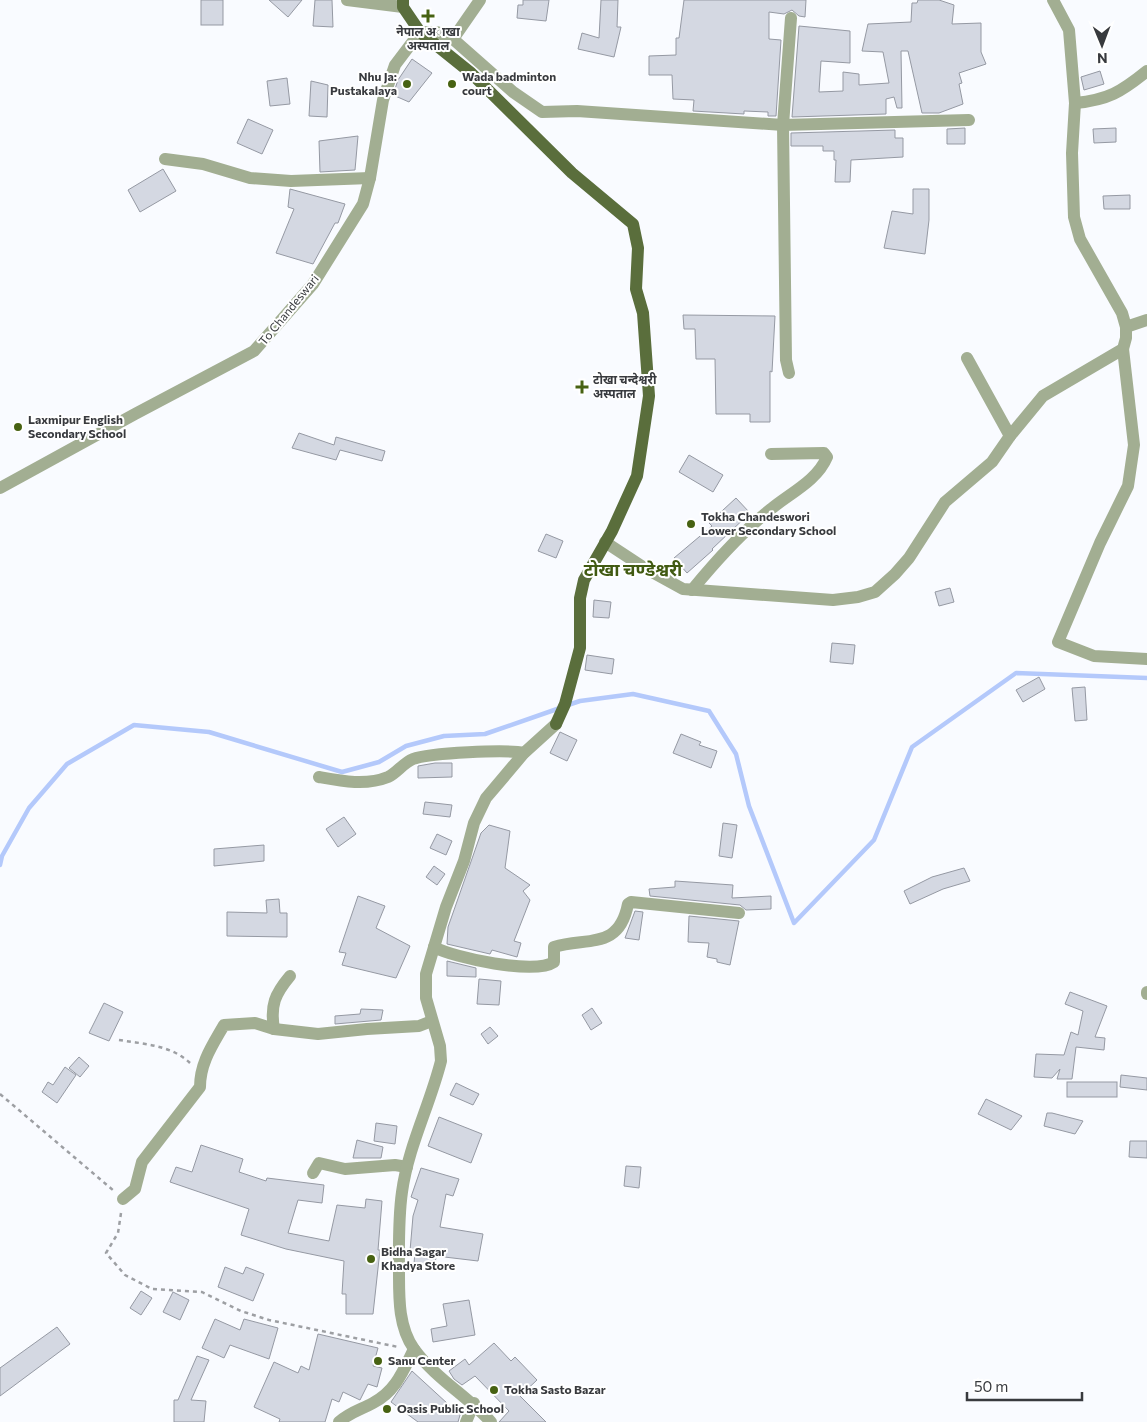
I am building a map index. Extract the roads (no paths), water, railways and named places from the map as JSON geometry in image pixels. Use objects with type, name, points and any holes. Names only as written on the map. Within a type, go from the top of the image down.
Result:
[{"type":"main road","points":[[403,4],[420,32],[471,73],[572,173],[633,224],[638,248],[636,289],[643,313],[649,396],[637,476],[584,580],[580,598],[580,648],[565,704],[556,724]]},
{"type":"street","points":[[347,0],[403,4]]},
{"type":"street","points":[[454,40],[480,0]]},
{"type":"street","points":[[1053,0],[1069,30],[1074,103],[1072,153],[1074,217],[1080,239],[1122,313],[1126,327],[1123,349],[1134,445],[1128,486],[1100,544],[1058,642],[1094,656],[1147,659]]},
{"type":"street","points":[[789,373],[786,360],[783,125],[791,18]]},
{"type":"street","points":[[420,32],[437,32],[454,40],[513,92],[542,112],[577,111],[783,125],[969,120]]},
{"type":"street","name":"To Chandeswari","points":[[0,488],[254,351],[313,284],[362,204],[370,178],[383,100],[395,65],[420,32]]},
{"type":"street","points":[[1074,103],[1098,101],[1123,90],[1147,71]]},
{"type":"street","points":[[165,159],[203,164],[250,178],[291,180],[370,178]]},
{"type":"street","points":[[1126,327],[1147,320]]},
{"type":"street","points":[[605,542],[683,589],[833,600],[858,597],[875,592],[909,558],[945,502],[992,462],[1010,436],[1043,396],[1123,349]]},
{"type":"street","points":[[967,358],[1010,436]]},
{"type":"street","points":[[692,590],[710,568],[771,509],[812,478],[823,466],[827,457],[824,453],[771,454]]},
{"type":"street","points":[[492,1422],[474,1404],[441,1379],[414,1349],[406,1333],[399,1296],[399,1223],[407,1166],[441,1061],[440,1046],[424,986],[434,948],[464,862],[478,811],[486,798],[524,753],[556,724]]},
{"type":"street","points":[[319,778],[349,782],[373,781],[389,777],[411,760],[426,756],[506,751],[524,753]]},
{"type":"street","points":[[434,948],[445,953],[512,966],[547,966],[554,962],[554,947],[594,942],[616,932],[623,922],[628,904],[631,902],[739,914]]},
{"type":"street","points":[[274,1029],[271,1012],[278,991],[290,976]]},
{"type":"street","points":[[123,1199],[135,1190],[142,1162],[200,1087],[200,1072],[206,1056],[224,1025],[255,1023],[274,1029],[318,1034],[367,1028],[420,1026],[432,1021]]},
{"type":"street","points":[[313,1173],[319,1163],[344,1169],[395,1165],[407,1166]]},
{"type":"street","points":[[339,1422],[349,1412],[373,1403],[395,1387],[414,1349]]},
{"type":"street","points":[[466,1422],[474,1404]]},
{"type":"waterway","points":[[568,705],[580,701],[633,694],[709,711],[736,754],[749,806],[794,923],[874,840],[912,747],[1016,673],[1147,678]]},
{"type":"waterway","points":[[0,865],[2,856],[29,808],[67,764],[134,725],[209,732],[342,772],[379,762],[406,746],[444,736],[485,734],[560,708]]},
{"type":"place","name":"नेपाल अाखा अस्पताल","points":[[428,16]]},
{"type":"place","name":"Nhu Ja: Pustakalaya","points":[[407,84]]},
{"type":"place","name":"Wada badminton court","points":[[452,84]]},
{"type":"place","name":"टोखा चन्देश्वरी अस्पताल","points":[[582,387]]},
{"type":"place","name":"Laxmipur English Secondary School","points":[[18,427]]},
{"type":"place","name":"Tokha Chandeswori Lower Secondary School","points":[[691,524]]},
{"type":"place","name":"Bidha Sagar Khadya Store","points":[[371,1259]]},
{"type":"place","name":"Sanu Center","points":[[378,1361]]},
{"type":"place","name":"Tokha Sasto Bazar","points":[[494,1390]]},
{"type":"place","name":"Oasis Public School","points":[[387,1409]]},
{"type":"district","name":"टोखा चण्डेश्वरी","points":[[633,570]]}]
